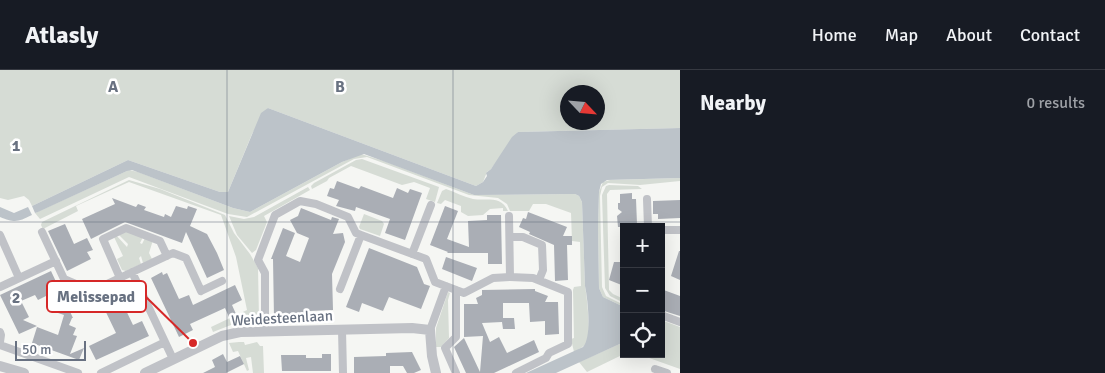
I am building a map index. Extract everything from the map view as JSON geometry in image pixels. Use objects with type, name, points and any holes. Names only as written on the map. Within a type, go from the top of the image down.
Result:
[{"type":"street","points":[[647,199],[648,223]]},
{"type":"street","points":[[265,332],[265,273],[258,260],[275,215],[300,201],[348,217],[356,232],[426,260],[435,282],[464,293],[493,278],[510,277],[533,278],[568,292],[568,344],[549,353],[546,358],[516,373]]},
{"type":"street","points":[[412,254],[431,205]]},
{"type":"street","points":[[509,216],[510,277]]},
{"type":"street","points":[[120,278],[103,239],[126,228],[160,241],[167,256]]},
{"type":"street","points":[[665,230],[680,230]]},
{"type":"street","points":[[42,232],[64,279],[92,291],[173,253],[186,258],[201,291],[222,281]]},
{"type":"street","points":[[340,289],[361,234]]},
{"type":"street","points":[[0,235],[20,278]]},
{"type":"street","points":[[510,237],[523,237],[542,245],[543,270],[539,280]]},
{"type":"street","points":[[0,287],[56,260]]},
{"type":"street","points":[[132,272],[173,359]]},
{"type":"street","points":[[436,373],[430,330],[446,286]]},
{"type":"street","points":[[456,290],[456,336],[445,348],[456,373]]},
{"type":"street","points":[[665,316],[680,322]]},
{"type":"street","name":"Weidesteenlaan","points":[[145,373],[173,359],[231,334],[240,332],[409,328],[430,330]]},
{"type":"street","points":[[342,330],[343,373]]},
{"type":"street","points":[[0,332],[0,344],[78,373]]},
{"type":"street","points":[[101,373],[165,342]]},
{"type":"street","points":[[0,366],[24,373]]},
{"type":"street","points":[[655,369],[667,373]]},
{"type":"shaded area","points":[[0,70],[680,70],[680,128],[605,130],[605,85],[560,85],[560,130],[599,130],[518,132],[487,172],[483,182],[476,186],[268,108],[252,134],[228,192],[220,192],[128,160],[32,206],[24,196],[8,200],[0,198]]},
{"type":"shaded area","points":[[268,108],[476,186],[483,182],[487,176],[486,173],[491,169],[512,137],[518,132],[680,128],[680,178],[607,180],[601,184],[598,226],[599,288],[603,297],[620,305],[620,344],[556,373],[526,373],[583,347],[588,335],[582,202],[579,196],[575,194],[474,195],[364,154],[342,162],[250,212],[233,208],[132,170],[35,213],[32,206],[128,160],[220,192],[228,192],[261,113]]},
{"type":"shaded area","points":[[361,154],[474,195],[575,194],[579,196],[582,202],[585,286],[589,323],[586,344],[574,352],[571,339],[574,338],[573,290],[574,287],[581,286],[580,242],[572,241],[571,213],[546,204],[533,204],[529,211],[510,211],[507,204],[498,198],[469,195],[367,157],[354,159],[247,217],[228,214],[129,177],[40,219],[35,213],[129,170],[233,208],[250,212],[342,162]]},
{"type":"shaded area","points":[[362,159],[439,187],[435,202],[426,199],[430,188],[414,182],[402,185],[351,166],[312,189],[311,186],[314,183],[356,160]]},
{"type":"shaded area","points":[[680,178],[680,181],[640,185],[608,183],[602,187],[600,196],[602,287],[606,296],[620,303],[620,305],[603,297],[599,288],[599,192],[603,182],[610,180]]},
{"type":"shaded area","points":[[129,180],[160,189],[225,215],[234,233],[258,268],[259,319],[255,323],[231,325],[213,332],[211,327],[247,310],[236,257],[221,215],[129,182],[76,206],[78,211],[43,229],[42,222]]},
{"type":"shaded area","points":[[606,186],[638,186],[642,189],[610,190],[607,194],[609,290],[620,297],[620,301],[610,296],[605,288],[602,195]]},
{"type":"shaded area","points":[[308,187],[310,190],[264,216],[267,222],[256,250],[252,253],[237,235],[229,216],[244,219],[254,217]]},
{"type":"shaded area","points":[[446,189],[473,199],[498,201],[508,211],[503,211],[503,208],[490,209],[483,215],[468,216],[461,212],[461,206],[445,200],[441,204],[437,203],[442,191]]},
{"type":"shaded area","points":[[0,207],[14,213],[28,207],[32,215],[20,220],[9,220],[0,217]]},
{"type":"shaded area","points":[[364,214],[382,221],[384,224],[380,236],[360,229]]},
{"type":"shaded area","points":[[126,231],[143,237],[140,243],[142,244],[145,238],[153,240],[149,253],[152,259],[143,263],[141,256],[139,258],[141,264],[126,271],[122,270],[117,259],[123,256],[114,237],[116,235],[127,247],[128,244],[118,234]]},
{"type":"shaded area","points":[[448,292],[450,293],[448,300],[449,338],[441,347],[436,347],[436,328]]},
{"type":"shaded area","points":[[665,321],[680,327],[680,369],[649,358],[665,358]]},
{"type":"shaded area","points":[[244,342],[245,345],[257,342],[260,346],[263,346],[264,373],[253,373],[251,357],[246,358],[249,370],[247,371],[238,351],[233,352],[229,343]]},
{"type":"shaded area","points":[[620,344],[620,356],[587,372],[579,362]]},
{"type":"building","points":[[337,181],[359,189],[361,186],[393,198],[397,188],[408,193],[410,189],[422,193],[405,240],[385,233],[390,219],[356,207],[355,211],[336,206],[339,200],[327,196],[330,188],[334,189]]},
{"type":"building","points":[[632,193],[632,199],[636,199],[637,223],[620,223],[620,227],[618,227],[617,216],[622,212],[618,209],[620,194]]},
{"type":"building","points":[[112,198],[136,207],[138,204],[146,207],[144,210],[164,217],[165,214],[171,217],[176,206],[187,209],[188,206],[197,209],[190,226],[207,234],[224,270],[207,278],[186,232],[182,243],[125,222],[91,239],[82,219],[115,204]]},
{"type":"building","points":[[680,200],[680,218],[658,219],[658,214],[653,214],[653,201]]},
{"type":"building","points":[[445,206],[458,211],[447,239],[469,247],[468,221],[487,220],[487,215],[501,215],[502,264],[488,264],[488,253],[447,253],[430,245]]},
{"type":"building","points":[[301,208],[331,220],[332,217],[339,219],[333,234],[343,233],[345,242],[332,274],[333,310],[309,311],[309,313],[297,314],[298,321],[277,322],[277,318],[274,318],[273,259],[271,259],[283,228],[295,233],[286,256],[300,262],[309,238],[297,233],[290,220],[298,216]]},
{"type":"building","points":[[528,212],[567,227],[563,236],[572,236],[572,245],[567,245],[568,280],[555,281],[554,245],[529,234],[530,232],[519,227],[523,218],[526,219]]},
{"type":"building","points":[[65,224],[74,244],[87,238],[93,250],[87,252],[91,259],[67,271],[48,231]]},
{"type":"building","points":[[369,248],[417,267],[424,284],[430,286],[421,309],[389,297],[383,311],[362,303],[359,312],[346,307]]},
{"type":"building","points":[[680,251],[680,280],[671,276]]},
{"type":"building","points":[[446,257],[477,268],[472,281],[442,269]]},
{"type":"building","points":[[614,262],[620,262],[620,284],[609,280]]},
{"type":"building","points":[[51,271],[73,318],[69,325],[76,328],[73,335],[77,336],[70,354],[84,348],[79,360],[32,343],[37,327],[58,335],[64,315],[55,312],[58,301],[46,296],[38,300],[35,295],[21,301],[29,317],[23,320],[37,326],[19,334],[0,295]]},
{"type":"building","points":[[162,272],[163,275],[167,273],[179,299],[189,295],[193,305],[235,285],[242,300],[232,305],[236,314],[229,317],[225,308],[190,324],[193,330],[179,337],[151,278]]},
{"type":"building","points":[[125,285],[132,300],[123,304],[133,325],[142,321],[149,336],[96,360],[89,346],[116,333],[102,304],[85,311],[78,295],[101,303],[99,298]]},
{"type":"building","points":[[535,289],[535,291],[548,296],[545,302],[558,302],[559,334],[545,335],[545,321],[530,322],[529,303],[503,303],[503,318],[514,318],[515,329],[503,329],[502,322],[482,323],[490,342],[499,337],[507,353],[534,340],[539,352],[494,373],[466,373],[454,347],[464,338],[480,372],[483,336],[464,337],[464,304],[478,304],[476,298],[482,295],[482,290]]},
{"type":"building","points":[[665,290],[680,296],[680,316],[665,311]]},
{"type":"building","points":[[412,352],[421,370],[414,373],[407,373],[403,366],[390,366],[390,373],[354,373],[354,357],[386,356],[386,353]]},
{"type":"building","points":[[223,354],[227,362],[240,356],[244,364],[226,373],[203,373],[215,367],[212,360]]},
{"type":"building","points":[[322,354],[331,354],[331,371],[282,371],[281,355],[306,355],[306,358],[322,358]]},
{"type":"place","name":"Melissepad","points":[[193,343]]}]
